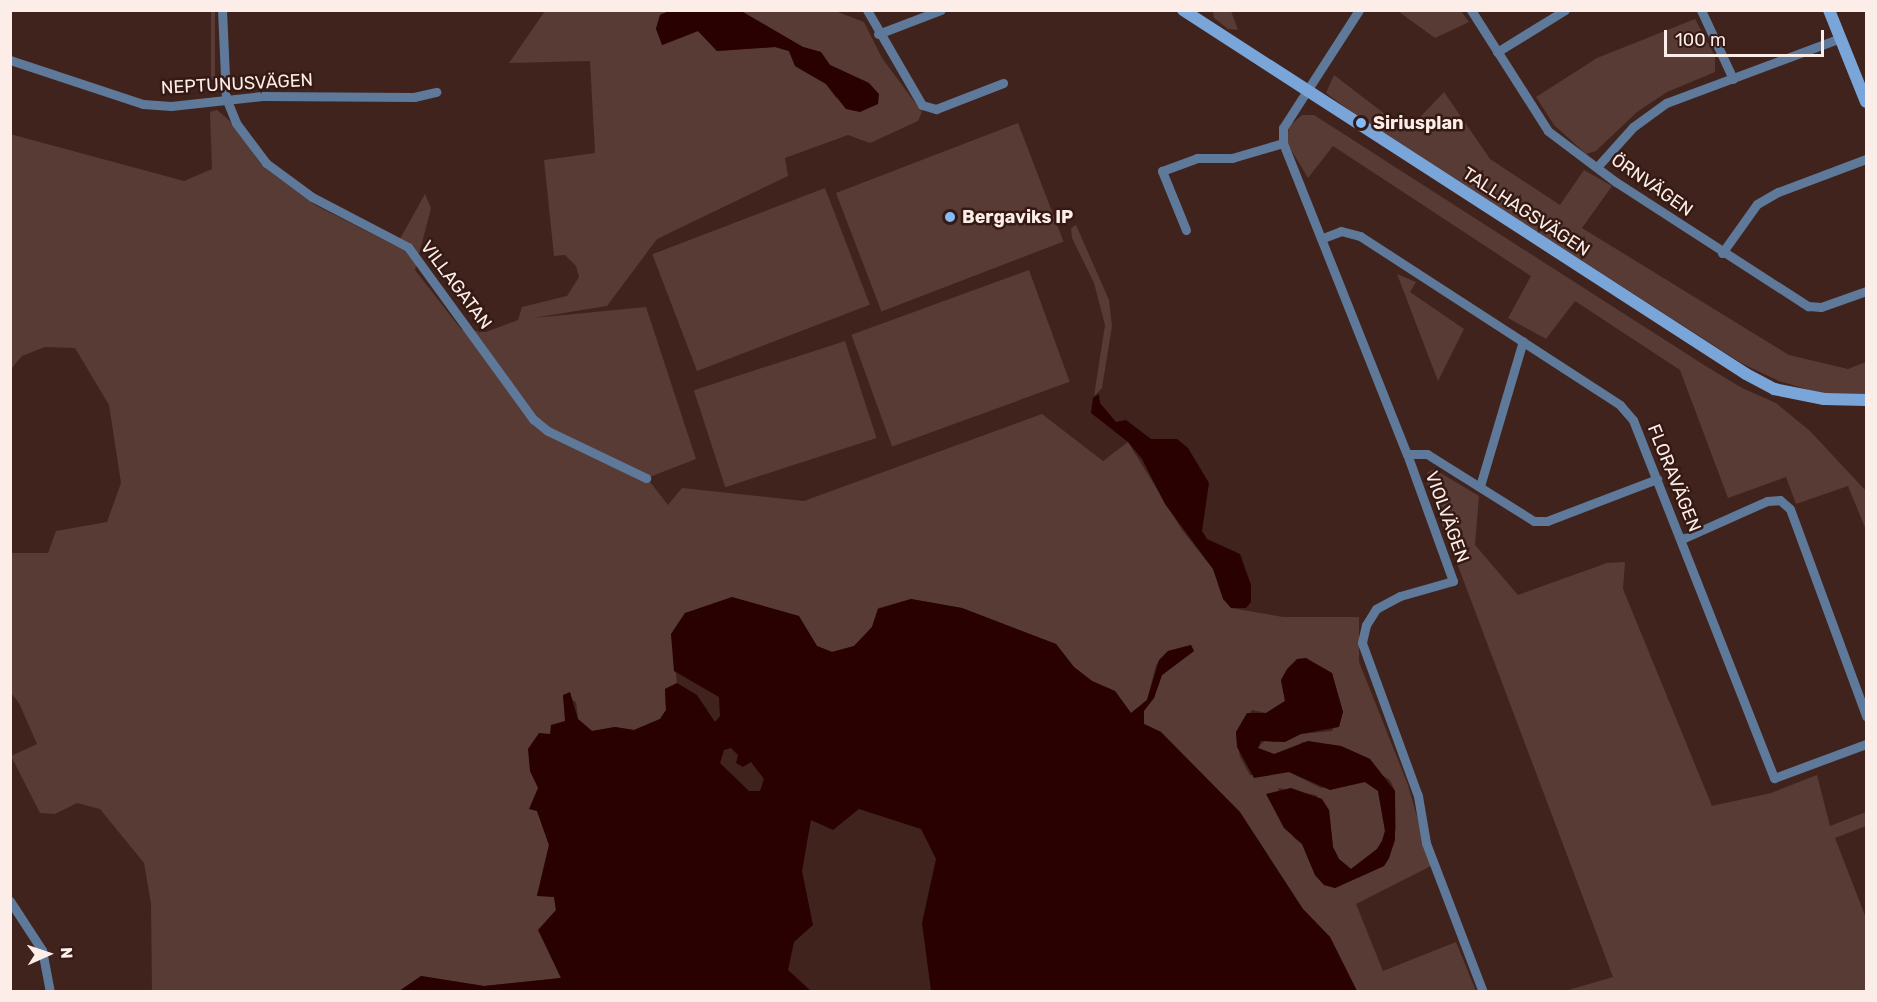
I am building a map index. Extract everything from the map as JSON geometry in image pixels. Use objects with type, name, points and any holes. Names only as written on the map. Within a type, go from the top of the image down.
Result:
[{"type":"main road","name":"TALLHAGSVÄGEN","points":[[1184,10],[1201,15],[1308,90],[1746,374],[1774,389],[1824,399],[1866,400]]},
{"type":"main road","points":[[1829,10],[1866,102]]},
{"type":"street","name":"VILLAGATAN","points":[[222,10],[226,98],[236,123],[266,163],[312,197],[408,247],[533,419],[548,431],[646,478]]},
{"type":"street","points":[[867,10],[889,54],[922,105],[936,110],[1003,83]]},
{"type":"street","points":[[1186,230],[1162,171],[1197,158],[1232,158],[1283,143],[1283,128],[1359,10]]},
{"type":"street","name":"ÖRNVÄGEN","points":[[1471,10],[1548,131],[1597,167],[1722,253],[1808,306],[1821,307],[1866,291]]},
{"type":"street","points":[[1497,52],[1565,10]]},
{"type":"street","points":[[1701,10],[1733,79]]},
{"type":"street","points":[[878,34],[938,11]]},
{"type":"street","points":[[1597,167],[1633,127],[1666,103],[1841,38]]},
{"type":"street","name":"NEPTUNUSVÄGEN","points":[[10,60],[143,104],[171,106],[226,98],[414,98],[436,92]]},
{"type":"street","name":"VIOLVÄGEN","points":[[1283,143],[1323,238],[1407,454],[1453,581],[1400,596],[1376,609],[1366,625],[1362,643],[1418,796],[1426,843],[1483,992]]},
{"type":"street","points":[[1722,253],[1757,204],[1778,192],[1866,159]]},
{"type":"street","name":"FLORAVÄGEN","points":[[1323,238],[1341,231],[1360,236],[1620,405],[1633,420],[1682,539],[1763,757],[1774,778],[1866,744]]},
{"type":"street","points":[[1480,486],[1523,341]]},
{"type":"street","points":[[1407,454],[1426,454],[1534,521],[1547,521],[1657,479]]},
{"type":"street","points":[[1682,539],[1767,501],[1780,500],[1790,509],[1866,716]]},
{"type":"street","points":[[10,901],[42,950],[50,992]]},
{"type":"shaded area","points":[[211,11],[215,11],[215,80],[211,80]]},
{"type":"shaded area","points":[[545,11],[669,11],[660,15],[656,28],[663,45],[698,31],[717,51],[775,47],[789,51],[795,66],[826,84],[836,98],[869,83],[830,65],[821,52],[803,47],[738,11],[835,11],[864,22],[882,58],[922,112],[918,121],[870,143],[848,135],[785,158],[788,176],[657,239],[607,306],[533,318],[646,307],[696,459],[647,478],[668,505],[682,488],[804,501],[1042,414],[1103,461],[1128,442],[1182,530],[1213,569],[1231,608],[1283,617],[1359,617],[1359,662],[1408,785],[1431,866],[1356,904],[1383,971],[1456,942],[1476,991],[1357,991],[1330,937],[1303,909],[1209,783],[1161,732],[1144,724],[1143,711],[1154,698],[1162,675],[1194,651],[1191,645],[1168,651],[1156,665],[1147,700],[1131,713],[1115,691],[1092,681],[1074,667],[1056,644],[962,608],[911,599],[878,608],[872,627],[854,646],[832,652],[817,646],[798,616],[771,610],[685,613],[671,634],[677,683],[665,689],[666,710],[660,719],[634,730],[615,727],[592,731],[578,719],[576,702],[563,696],[566,721],[550,734],[532,760],[530,771],[539,788],[530,808],[537,811],[549,845],[537,895],[554,897],[556,910],[539,930],[561,978],[484,986],[421,976],[399,992],[152,991],[151,904],[144,863],[100,809],[77,803],[55,814],[40,813],[11,756],[37,744],[19,703],[11,693],[11,553],[48,553],[56,531],[107,522],[121,483],[109,405],[75,348],[45,347],[22,356],[11,369],[10,134],[184,181],[212,169],[210,112],[217,110],[230,121],[262,166],[315,205],[396,246],[425,194],[431,208],[415,270],[461,329],[486,332],[518,320],[522,307],[567,296],[579,277],[576,266],[565,255],[554,256],[544,160],[595,153],[590,61],[509,63]],"holes":[[[1332,673],[1343,712],[1332,731],[1301,734],[1275,742],[1265,740],[1258,748],[1274,754],[1283,754],[1303,742],[1341,746],[1370,759],[1380,774],[1390,780],[1395,791],[1396,828],[1389,858],[1384,866],[1335,888],[1324,885],[1315,875],[1302,844],[1293,837],[1278,788],[1316,795],[1329,810],[1333,847],[1339,859],[1351,869],[1377,849],[1382,841],[1385,831],[1378,791],[1365,782],[1321,788],[1289,772],[1250,775],[1240,757],[1236,732],[1252,710],[1266,713],[1285,701],[1281,680]]]},
{"type":"shaded area","points":[[669,11],[743,12],[803,47],[821,52],[830,65],[869,83],[879,94],[878,104],[860,112],[846,109],[826,84],[795,66],[789,51],[775,47],[717,51],[698,31],[662,45],[656,29],[660,15]]},
{"type":"shaded area","points":[[1213,11],[1231,11],[1238,30],[1228,29],[1214,18]]},
{"type":"shaded area","points":[[1398,11],[1461,11],[1469,22],[1435,38]]},
{"type":"shaded area","points":[[1695,19],[1715,56],[1715,72],[1667,92],[1637,112],[1596,151],[1586,154],[1554,125],[1536,97],[1597,58]]},
{"type":"shaded area","points":[[1334,75],[1407,131],[1444,92],[1490,159],[1560,205],[1584,170],[1612,186],[1582,228],[1789,355],[1848,369],[1866,362],[1866,394],[1823,394],[1779,381],[1743,364],[1361,119],[1326,93]]},
{"type":"shaded area","points":[[1302,115],[1314,115],[1704,365],[1742,388],[1776,403],[1810,431],[1866,491],[1866,530],[1848,486],[1796,504],[1786,477],[1728,498],[1680,370],[1575,301],[1546,339],[1508,318],[1531,276],[1333,146],[1308,178],[1287,143],[1289,126]]},
{"type":"shaded area","name":"Bergaviks IP","points":[[1018,123],[1064,242],[881,311],[836,193]]},
{"type":"shaded area","points":[[825,188],[870,305],[697,371],[652,254]]},
{"type":"shaded area","points":[[1076,225],[1109,300],[1112,326],[1102,388],[1094,396],[1105,325],[1094,283],[1072,238],[1071,228]]},
{"type":"shaded area","points":[[1029,270],[1070,382],[892,446],[851,335]]},
{"type":"shaded area","points":[[1397,274],[1416,282],[1410,292],[1464,329],[1438,381]]},
{"type":"shaded area","points":[[845,341],[877,438],[725,487],[694,390]]},
{"type":"shaded area","points":[[1099,394],[1100,403],[1116,422],[1126,420],[1151,439],[1177,439],[1188,448],[1209,483],[1202,531],[1207,539],[1240,554],[1251,585],[1251,602],[1246,608],[1231,608],[1223,599],[1213,569],[1165,504],[1142,459],[1128,442],[1091,413],[1093,398]]},
{"type":"shaded area","points":[[1434,469],[1479,496],[1475,545],[1518,595],[1607,563],[1625,562],[1623,589],[1712,806],[1771,793],[1817,775],[1830,826],[1866,812],[1866,826],[1835,838],[1866,918],[1866,991],[1565,991],[1613,977],[1426,481],[1428,472]]},
{"type":"shaded area","points":[[732,597],[799,616],[817,646],[832,652],[854,646],[872,627],[878,609],[911,599],[962,608],[1056,644],[1074,667],[1092,681],[1115,691],[1131,713],[1147,700],[1159,660],[1168,651],[1191,645],[1194,651],[1162,675],[1154,698],[1144,711],[1144,724],[1161,732],[1240,812],[1303,909],[1330,937],[1357,991],[931,991],[922,923],[936,859],[921,829],[859,809],[833,830],[811,820],[802,871],[813,925],[794,942],[788,970],[811,991],[399,991],[421,976],[484,986],[561,978],[538,930],[556,910],[554,897],[537,896],[549,845],[537,811],[529,809],[538,788],[530,771],[528,749],[539,733],[550,734],[551,725],[565,721],[563,695],[570,692],[578,719],[592,731],[615,727],[634,730],[660,719],[666,710],[665,689],[677,683],[697,695],[715,722],[720,716],[719,697],[674,671],[671,634],[685,613]],"holes":[[[731,748],[738,755],[736,763],[743,767],[751,762],[764,779],[760,791],[749,791],[720,763],[724,750]]]},
{"type":"shaded area","points":[[1306,658],[1332,673],[1343,712],[1339,727],[1301,734],[1285,742],[1261,741],[1258,748],[1274,754],[1308,741],[1341,746],[1370,759],[1395,791],[1395,840],[1389,858],[1384,866],[1335,888],[1324,885],[1315,875],[1302,844],[1284,828],[1266,794],[1291,788],[1322,799],[1329,810],[1333,847],[1339,859],[1351,869],[1377,849],[1382,841],[1385,831],[1378,791],[1365,782],[1330,790],[1289,772],[1254,778],[1237,747],[1236,732],[1247,713],[1266,713],[1285,701],[1281,680],[1287,669],[1297,659]]},
{"type":"place","name":"Siriusplan","points":[[1361,123]]},
{"type":"place","name":"Bergaviks IP","points":[[950,217]]}]
